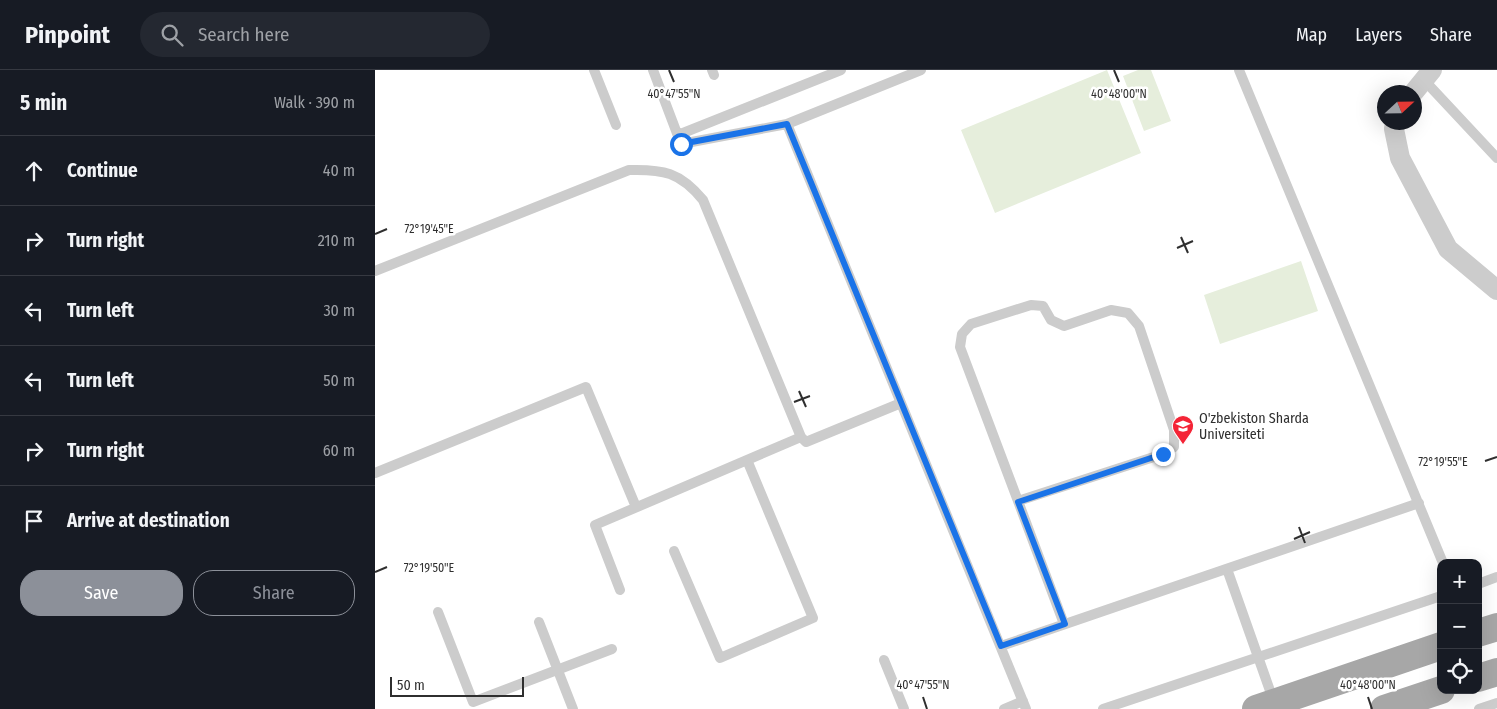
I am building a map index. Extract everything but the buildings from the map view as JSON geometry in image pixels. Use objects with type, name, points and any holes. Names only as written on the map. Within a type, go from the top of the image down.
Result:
[{"type":"main road","points":[[1482,632],[1497,627]]},
{"type":"main road","points":[[1265,706],[1437,647]]},
{"type":"main road","points":[[1482,677],[1497,672]]},
{"type":"main road","points":[[1384,709],[1437,691]]},
{"type":"street","points":[[1394,130],[1400,158],[1448,249],[1497,290]]},
{"type":"lane","points":[[594,70],[616,125]]},
{"type":"lane","points":[[653,70],[681,144],[787,124],[921,70]]},
{"type":"lane","points":[[678,135],[841,70]]},
{"type":"lane","points":[[1239,70],[1441,559]]},
{"type":"lane","points":[[1423,81],[1497,158]]},
{"type":"lane","points":[[787,124],[1025,705],[1004,709]]},
{"type":"lane","points":[[375,271],[629,170],[658,169],[689,183],[703,200],[801,437],[805,442],[815,440],[901,403]]},
{"type":"lane","points":[[1018,502],[1163,454],[1174,447],[1174,430],[1139,326],[1128,313],[1111,310],[1064,326],[1051,320],[1043,306],[1031,305],[971,324],[962,334],[960,346],[1018,502],[1065,624]]},
{"type":"lane","points":[[375,472],[586,387],[636,507]]},
{"type":"lane","points":[[620,590],[595,525],[801,437]]},
{"type":"lane","points":[[675,552],[720,658],[813,618],[747,460]]},
{"type":"lane","points":[[1001,646],[1419,503]]},
{"type":"lane","points":[[1227,568],[1259,657],[1265,706]]},
{"type":"lane","points":[[1482,583],[1497,577]]},
{"type":"lane","points":[[1103,709],[1437,597]]},
{"type":"lane","points":[[437,612],[473,702],[612,649]]},
{"type":"lane","points":[[539,622],[573,709]]},
{"type":"lane","points":[[884,660],[905,709]]},
{"type":"lane","points":[[1479,709],[1497,703]]},
{"type":"green space","points":[[1107,70],[1141,153],[995,213],[961,130]]},
{"type":"green space","points":[[1138,70],[1151,70],[1171,121],[1144,131],[1123,76]]},
{"type":"green space","points":[[1301,261],[1318,311],[1220,344],[1204,295]]},
{"type":"place","name":"O'zbekiston Sharda Universiteti","points":[[1183,445]]},
{"type":"route","points":[[681,144],[787,124],[1001,646],[1065,624],[1018,502],[1163,454]]}]
